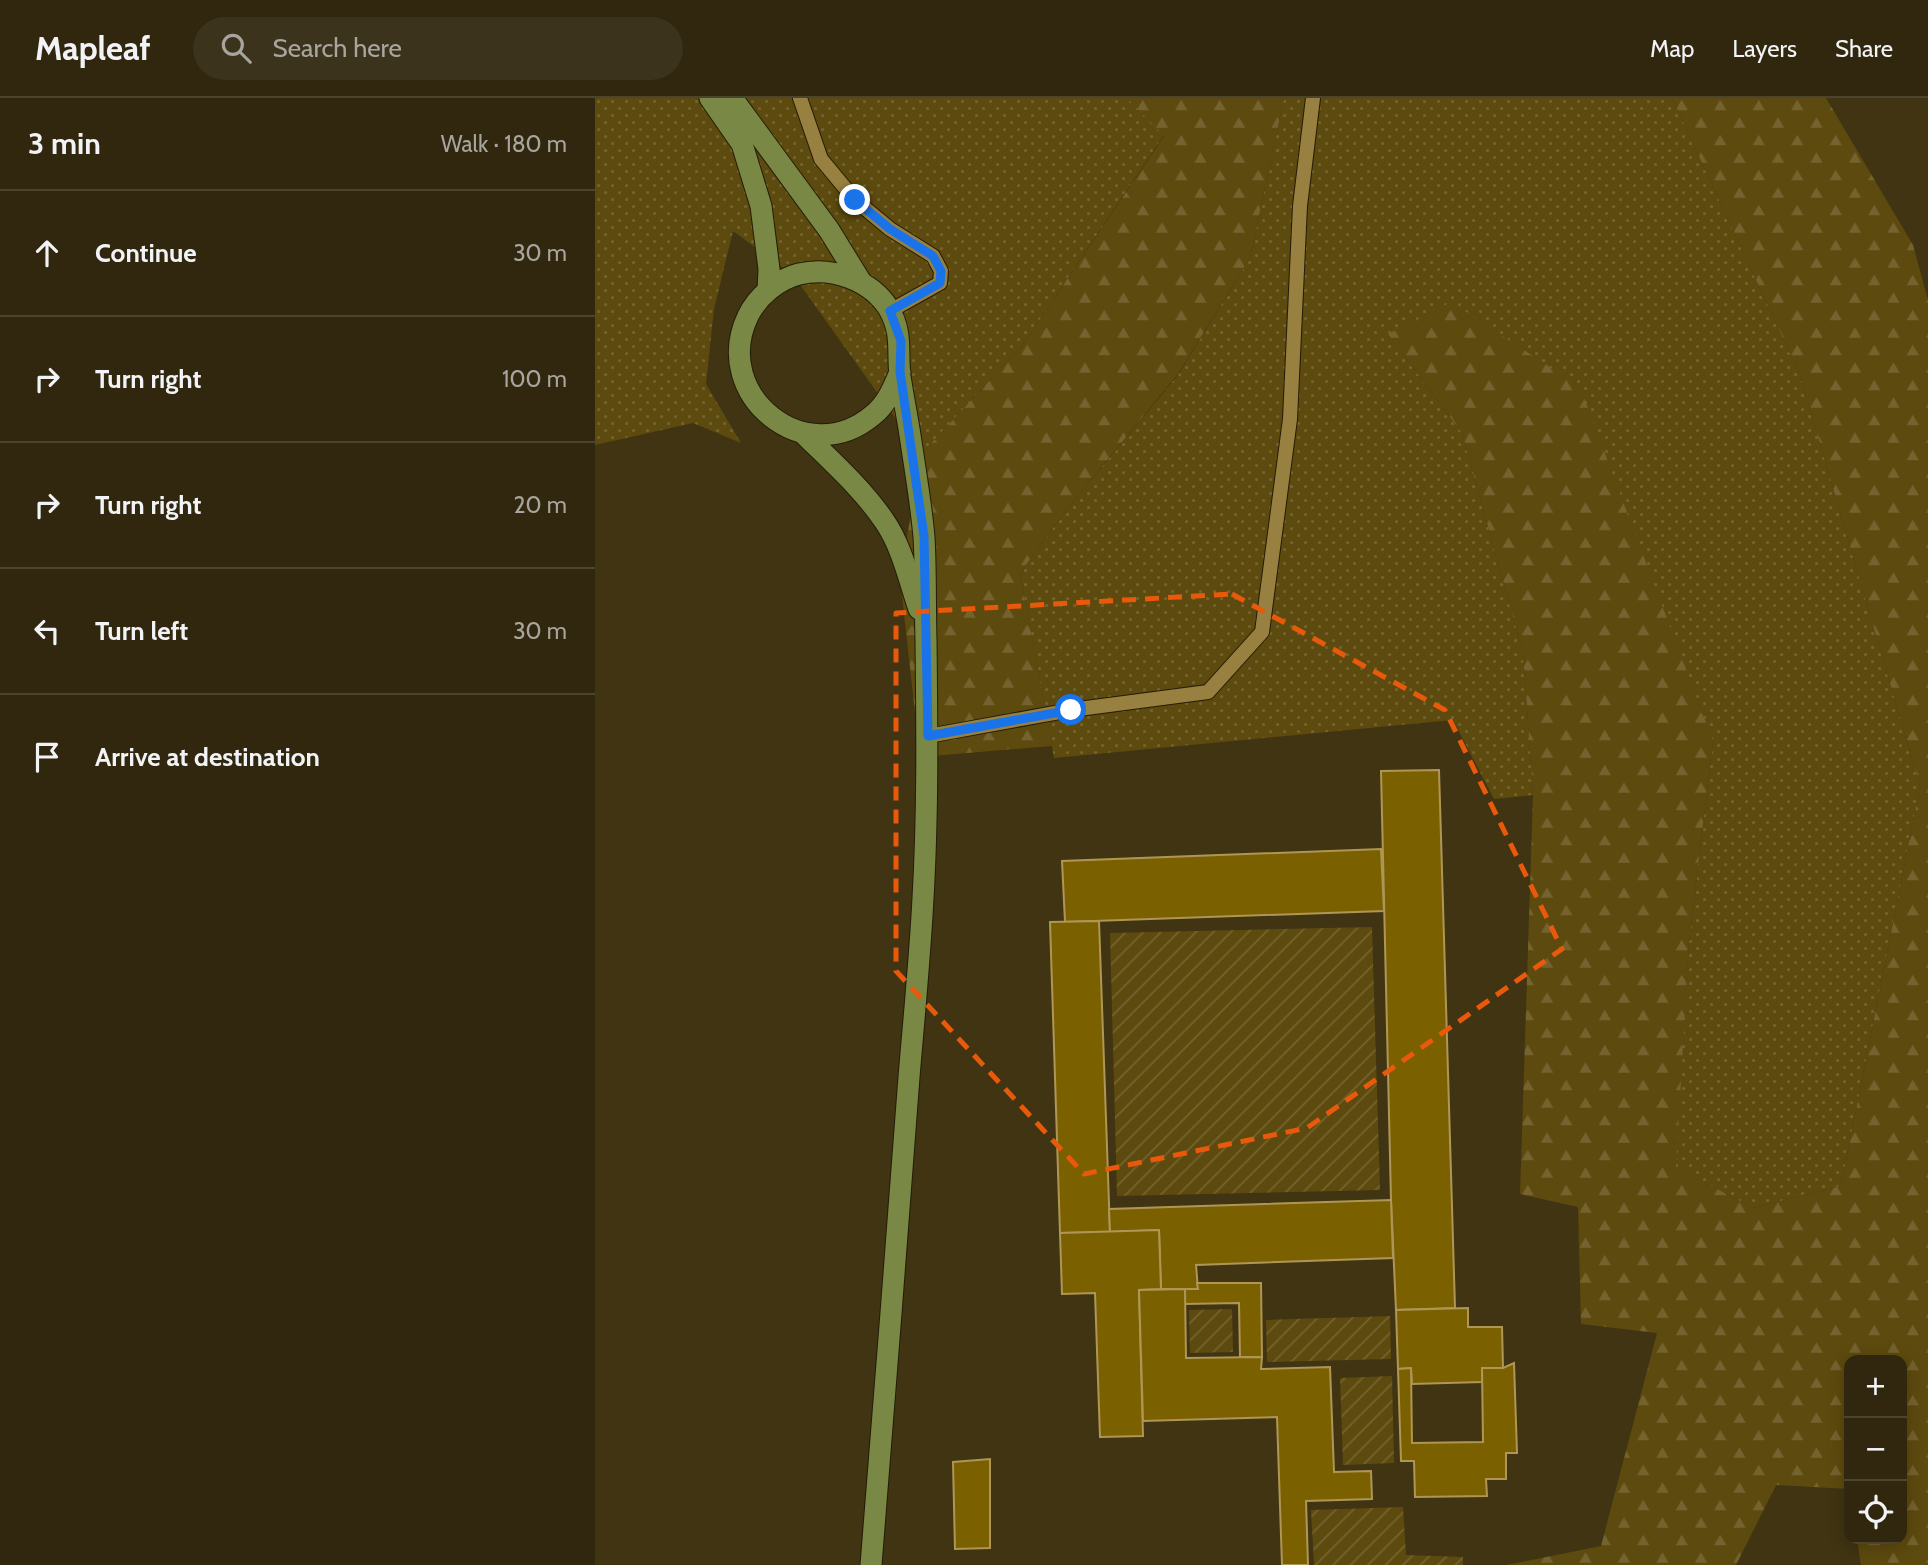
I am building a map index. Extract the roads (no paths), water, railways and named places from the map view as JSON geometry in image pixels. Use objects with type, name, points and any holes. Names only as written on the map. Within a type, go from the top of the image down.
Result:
[{"type":"main road","points":[[710,98],[742,144],[761,206],[769,269],[768,290]]},
{"type":"main road","points":[[732,98],[829,230],[860,282]]},
{"type":"main road","points":[[871,1565],[923,896],[928,736],[924,536],[900,372],[901,341],[890,311],[878,295],[860,282],[829,271],[797,274],[768,290],[748,313],[739,342],[741,372],[753,400],[775,421],[803,433],[828,434],[853,428],[874,415],[890,395],[900,372]]},
{"type":"main road","points":[[803,433],[855,486],[885,523],[901,557],[926,627]]},
{"type":"lane","points":[[800,98],[821,159],[855,200],[890,229],[933,256],[941,271],[940,283],[890,311]]},
{"type":"lane","points":[[928,736],[1071,710],[1208,692],[1262,632],[1290,419],[1300,206],[1314,98]]}]
